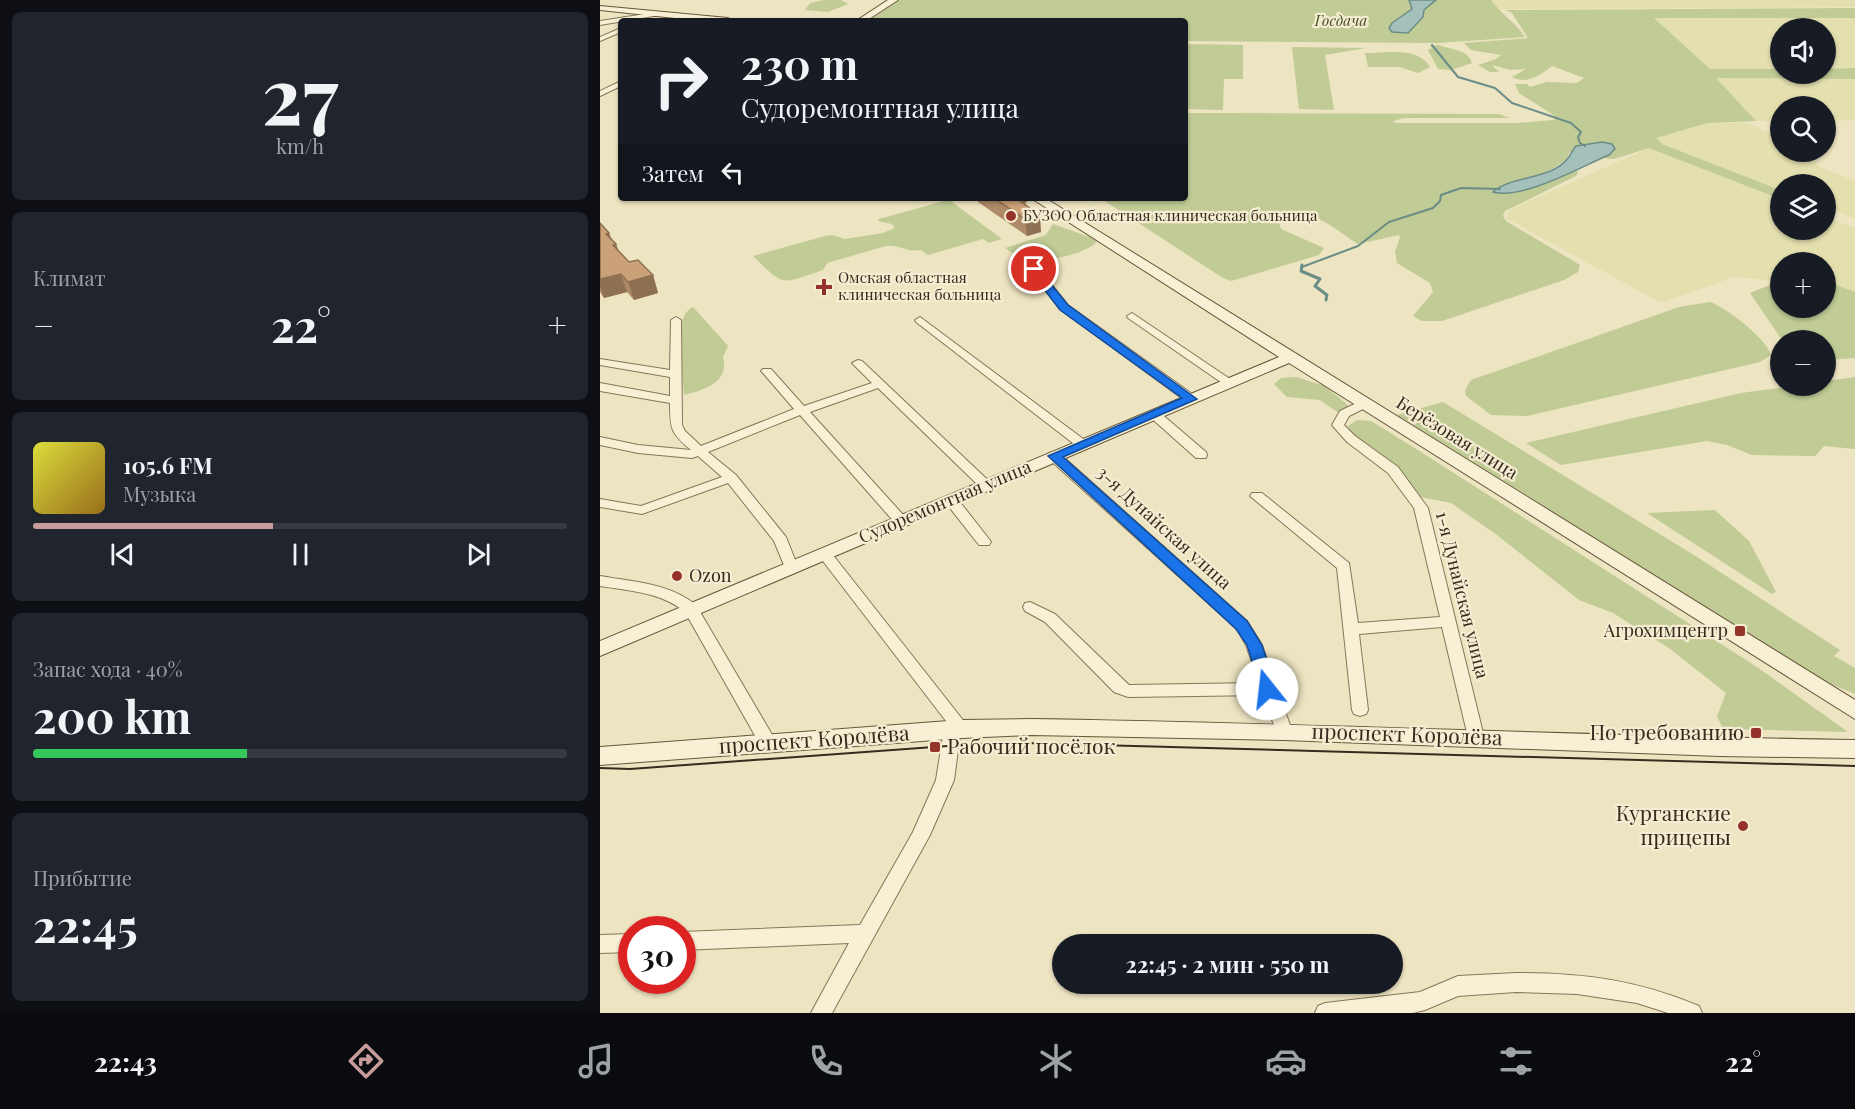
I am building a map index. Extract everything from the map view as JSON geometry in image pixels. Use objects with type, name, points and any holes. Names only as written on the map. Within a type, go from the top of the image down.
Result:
[{"type":"main road","points":[[865,18],[894,0]]},
{"type":"main road","points":[[600,8],[688,18]]},
{"type":"main road","name":"Берёзовая улица","points":[[1042,201],[1855,711]]},
{"type":"main road","name":"Судоремонтная улица","points":[[600,649],[1291,357]]},
{"type":"main road","points":[[1801,676],[1855,696]]},
{"type":"main road","name":"проспект Королёва","points":[[600,756],[957,729],[1032,727],[1284,731],[1720,747],[1855,748]]},
{"type":"street","points":[[648,18],[655,15]]},
{"type":"street","points":[[634,18],[655,15]]},
{"type":"street","points":[[600,23],[618,20]]},
{"type":"street","points":[[600,39],[618,31]]},
{"type":"street","points":[[600,94],[618,85]]},
{"type":"street","points":[[1034,269],[1064,307],[1191,399]]},
{"type":"street","points":[[1132,316],[1229,383]]},
{"type":"street","points":[[676,320],[676,424],[679,433],[731,478],[781,540],[791,567]]},
{"type":"street","points":[[920,320],[1082,444]]},
{"type":"street","points":[[600,362],[677,375]]},
{"type":"street","points":[[858,363],[986,485]]},
{"type":"street","points":[[767,371],[901,521]]},
{"type":"street","points":[[600,441],[685,454],[699,452],[803,410],[879,384]]},
{"type":"street","points":[[600,387],[677,401]]},
{"type":"street","name":"1-я Дунайская улица","points":[[1365,403],[1344,414],[1338,425],[1351,439],[1393,470],[1416,498],[1425,520],[1435,572],[1476,737]]},
{"type":"street","points":[[1154,414],[1201,455]]},
{"type":"street","name":"3-я Дунайская улица","points":[[1054,456],[1242,625],[1254,645],[1267,689],[1284,731]]},
{"type":"street","points":[[600,503],[642,510],[731,478]]},
{"type":"street","points":[[1257,496],[1344,566],[1360,710]]},
{"type":"street","points":[[951,500],[984,542]]},
{"type":"street","points":[[821,1013],[864,934],[886,900],[926,824],[945,780],[957,729],[824,553]]},
{"type":"street","points":[[600,581],[668,593],[683,601],[691,609],[768,743]]},
{"type":"street","points":[[1030,607],[1050,618],[1120,688],[1128,691],[1267,689]]},
{"type":"street","points":[[1351,629],[1449,621]]},
{"type":"street","points":[[696,940],[864,934]]},
{"type":"street","points":[[600,944],[618,943]]},
{"type":"street","points":[[1324,1013],[1419,1002],[1435,998],[1455,986],[1511,982],[1562,983],[1643,995],[1692,1013]]},
{"type":"shaded area","points":[[1491,0],[1855,0],[1855,7],[1498,9]]},
{"type":"shaded area","points":[[1653,18],[1770,18],[1770,69],[1710,69]]},
{"type":"shaded area","points":[[1836,18],[1855,18],[1855,68],[1836,69]]},
{"type":"shaded area","points":[[1715,78],[1770,78],[1770,84],[1836,84],[1836,79],[1855,79],[1855,120],[1836,121],[1836,96],[1770,96],[1770,121],[1756,121]]},
{"type":"shaded area","points":[[1707,123],[1749,123],[1770,134],[1770,162],[1816,162],[1820,167],[1855,181],[1855,219],[1836,211],[1836,174],[1770,174],[1770,186],[1662,144],[1655,138]]},
{"type":"shaded area","points":[[1649,148],[1770,195],[1770,240],[1836,240],[1836,221],[1855,228],[1855,292],[1836,285],[1836,252],[1770,252],[1770,280],[1734,277],[1661,303],[1506,218],[1508,212]]},
{"type":"green space","points":[[841,0],[848,4],[828,12],[805,10],[810,3]]},
{"type":"green space","name":"Госдача","points":[[900,0],[1491,0],[1525,37],[1438,43],[1188,41],[1188,18],[873,18]]},
{"type":"green space","points":[[1855,8],[1855,18],[1654,18],[1710,69],[1770,69],[1770,78],[1716,78],[1756,121],[1707,123],[1656,138],[1662,144],[1770,186],[1770,195],[1649,148],[1614,159],[1602,158],[1609,155],[1570,152],[1558,166],[1549,171],[1497,188],[1493,192],[1551,180],[1575,169],[1578,172],[1576,176],[1505,211],[1503,216],[1506,221],[1580,265],[1578,272],[1564,280],[1442,321],[1422,321],[1413,316],[1433,292],[1430,283],[1397,263],[1395,252],[1399,235],[1358,244],[1330,225],[1311,216],[1290,217],[1279,223],[1281,229],[1324,248],[1319,255],[1231,281],[1105,201],[1188,201],[1188,113],[1499,114],[1510,118],[1404,118],[1393,121],[1396,123],[1517,123],[1554,120],[1555,116],[1519,93],[1515,84],[1527,84],[1530,87],[1547,82],[1577,83],[1584,78],[1552,66],[1538,76],[1523,80],[1512,77],[1526,69],[1511,70],[1492,65],[1499,72],[1490,72],[1478,65],[1501,55],[1471,50],[1464,43],[1528,38],[1512,13],[1505,10]]},
{"type":"green space","points":[[1188,44],[1243,45],[1243,79],[1224,79],[1223,110],[1188,109]]},
{"type":"green space","points":[[1439,45],[1463,52],[1472,63],[1451,70],[1438,69],[1428,50],[1432,48],[1429,46]]},
{"type":"green space","points":[[1292,47],[1366,48],[1325,55],[1334,110],[1299,109]]},
{"type":"green space","points":[[1365,53],[1410,53],[1425,60],[1430,67],[1418,73],[1400,67],[1368,67]]},
{"type":"green space","points":[[1855,68],[1855,79],[1836,79],[1836,69]]},
{"type":"green space","points":[[944,201],[954,201],[952,202],[1002,239],[989,243],[983,239],[928,255],[921,250],[886,246],[827,263],[823,270],[791,280],[778,278],[753,256],[825,236],[832,235],[845,239],[883,233],[895,228],[892,224],[878,221]]},
{"type":"green space","points":[[1053,224],[1098,240],[1074,254],[1040,260],[1022,258],[1005,248],[1046,235]]},
{"type":"green space","points":[[1770,285],[1770,318],[1836,318],[1836,285],[1855,292],[1855,358],[1836,359],[1836,330],[1775,330],[1750,293]]},
{"type":"green space","points":[[1710,302],[1754,332],[1770,356],[1760,362],[1527,416],[1491,415],[1466,396],[1465,390],[1471,380],[1679,307]]},
{"type":"green space","points":[[693,307],[728,346],[723,357],[723,373],[719,379],[714,384],[684,395],[680,333],[686,313]]},
{"type":"green space","points":[[1296,377],[1325,386],[1350,407],[1337,412],[1320,400],[1287,397],[1274,384],[1281,378]]},
{"type":"green space","points":[[1855,377],[1855,449],[1824,446],[1815,456],[1752,455],[1727,445],[1707,441],[1561,465],[1526,443],[1741,393],[1770,389],[1770,396],[1836,396],[1836,380]]},
{"type":"green space","points":[[1443,402],[1694,555],[1840,650],[1834,656],[1855,668],[1855,694],[1814,677],[1397,415]]},
{"type":"green space","points":[[1357,420],[1371,421],[1421,452],[1757,667],[1848,732],[1723,729],[1717,716],[1726,693],[1669,648],[1613,613],[1579,600],[1497,535],[1451,503],[1420,497],[1353,435],[1348,426]]},
{"type":"green space","points":[[1715,510],[1749,541],[1776,592],[1772,594],[1647,513]]},
{"type":"water","points":[[1409,0],[1436,0],[1424,10],[1423,17],[1408,33],[1392,32],[1389,28],[1392,23],[1412,9]]},
{"type":"water","points":[[1602,142],[1612,144],[1615,149],[1609,155],[1535,187],[1505,193],[1493,192],[1510,183],[1552,170],[1568,158],[1576,146]]},
{"type":"building","points":[[998,201],[1026,201],[1021,202],[1040,215],[1025,219]]},
{"type":"building","points":[[600,223],[609,233],[606,234],[616,244],[613,245],[629,262],[638,260],[653,275],[628,282],[621,274],[600,279]]},
{"type":"waterway","points":[[1432,45],[1458,77],[1495,88],[1512,103],[1571,123],[1581,132],[1578,137],[1580,143],[1585,146]]},
{"type":"waterway","points":[[1302,267],[1358,246],[1389,222],[1433,208],[1440,201],[1441,195],[1461,188],[1500,189]]},
{"type":"waterway","points":[[1302,265],[1301,271],[1320,279],[1315,286],[1327,295],[1326,300]]},
{"type":"tram line","points":[[600,768],[630,769],[975,744],[1024,743],[1855,766]]},
{"type":"place","name":"БУЗОО Областная клиническая больница","points":[[1011,216]]},
{"type":"place","name":"Омская областная клиническая больница","points":[[824,287]]},
{"type":"place","name":"Ozon","points":[[677,576]]},
{"type":"place","name":"Агрохимцентр","points":[[1740,631]]},
{"type":"place","name":"По требованию","points":[[1756,733]]},
{"type":"place","name":"Рабочий посёлок","points":[[935,747]]},
{"type":"place","name":"Курганские прицепы","points":[[1743,826]]},
{"type":"route","points":[[1034,269],[1064,307],[1191,399],[1054,456],[1242,625],[1254,645],[1267,689]]}]
